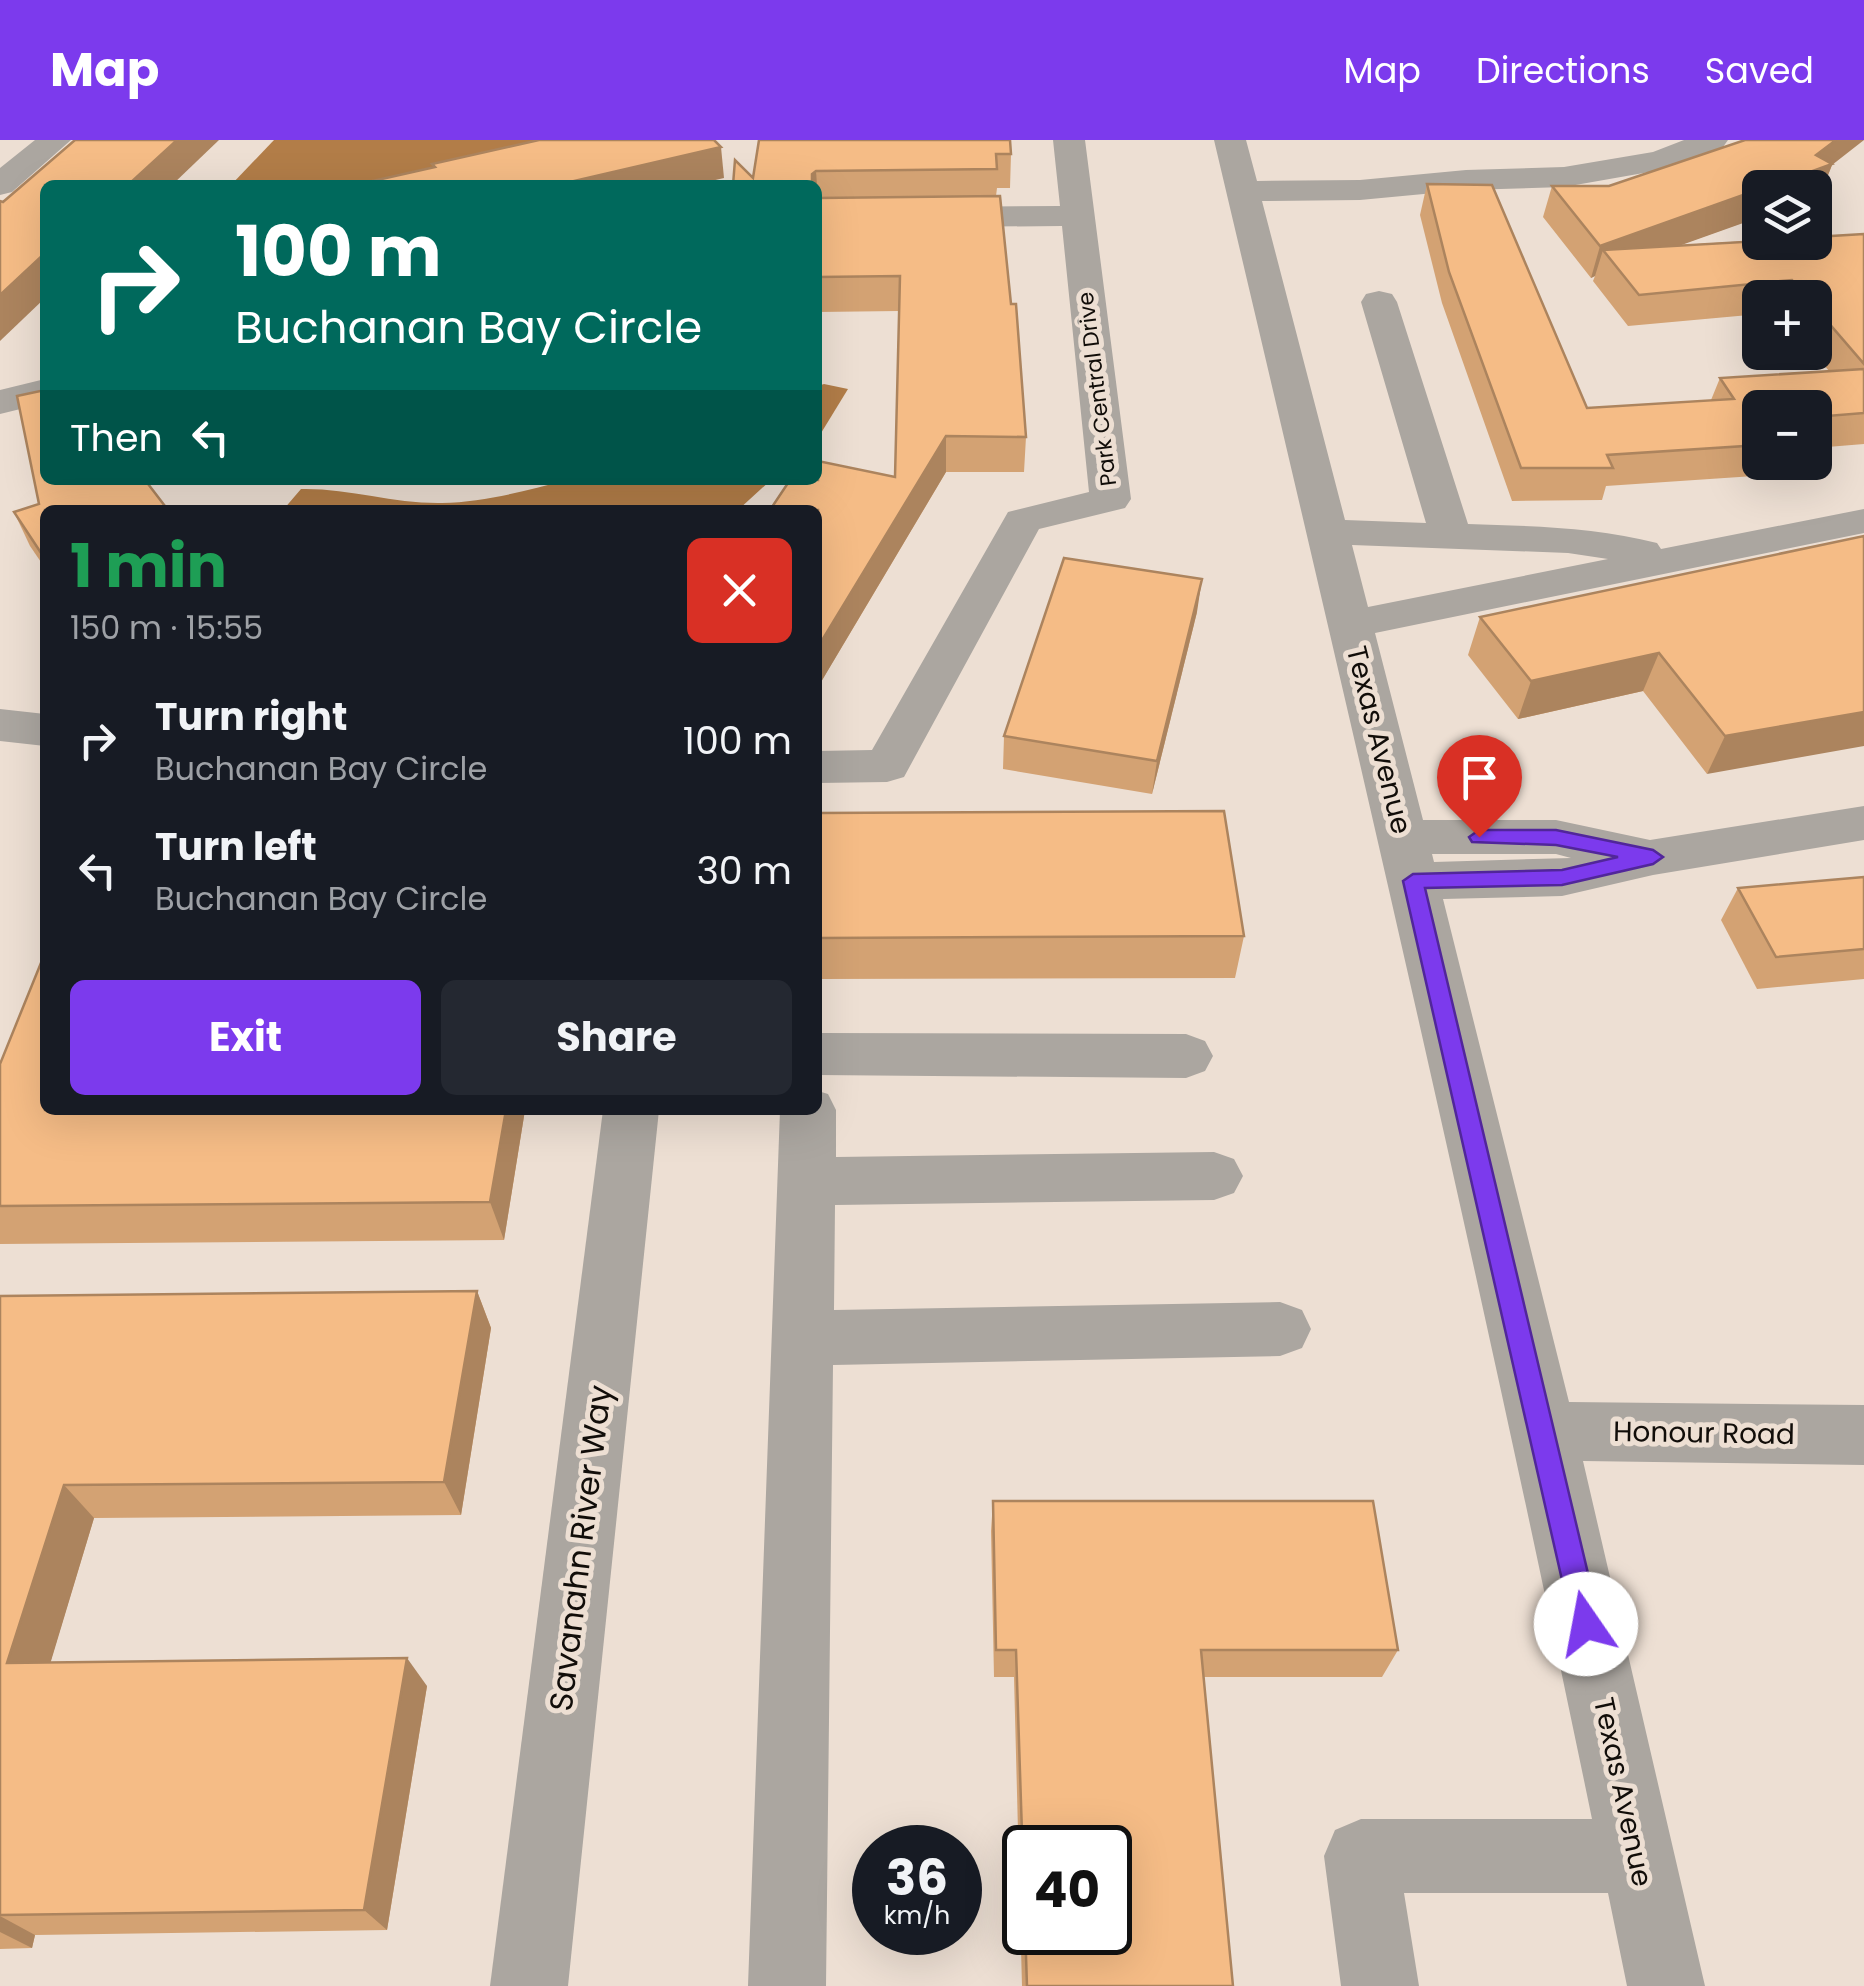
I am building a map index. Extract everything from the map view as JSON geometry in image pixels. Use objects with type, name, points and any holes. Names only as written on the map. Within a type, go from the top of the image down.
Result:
[{"type":"street","points":[[0,184],[56,140]]},
{"type":"street","name":"Park Central Drive","points":[[822,767],[887,766],[1023,521],[1110,498],[1070,140]]},
{"type":"street","points":[[1238,166],[1352,181],[1564,177],[1660,161],[1712,140]]},
{"type":"street","name":"Texas Avenue","points":[[1238,166],[1544,1431],[1666,1986]]},
{"type":"street","points":[[822,218],[1077,216]]},
{"type":"street","points":[[1380,302],[1451,538]]},
{"type":"street","points":[[0,402],[40,391]]},
{"type":"street","points":[[1350,624],[1864,521]]},
{"type":"street","points":[[1327,532],[1568,540],[1675,557]]},
{"type":"street","points":[[1501,539],[1523,589]]},
{"type":"street","points":[[0,725],[40,729]]},
{"type":"street","points":[[1408,859],[1562,878],[1653,857],[1864,823]]},
{"type":"street","points":[[822,1054],[1186,1056]]},
{"type":"street","name":"Savanahn River Way","points":[[529,1986],[629,1115]]},
{"type":"street","points":[[787,1986],[808,1115]]},
{"type":"street","points":[[806,1181],[1214,1176]]},
{"type":"street","points":[[802,1338],[1280,1330]]},
{"type":"street","name":"Honour Road","points":[[1544,1431],[1864,1435]]},
{"type":"street","points":[[1380,1986],[1361,1856],[1636,1856]]},
{"type":"shaded area","points":[[274,140],[573,140],[400,180],[236,180]]},
{"type":"shaded area","points":[[822,385],[848,389],[822,431]]},
{"type":"shaded area","points":[[547,485],[766,485],[744,505],[287,505],[301,489],[442,503]]},
{"type":"building","points":[[75,140],[177,140],[133,180],[40,180],[40,258],[0,295],[0,201]]},
{"type":"building","points":[[539,140],[714,140],[721,147],[579,180],[377,180],[435,167],[432,164]]},
{"type":"building","points":[[759,140],[1010,140],[1011,154],[996,154],[997,169],[816,171],[812,180],[733,180],[735,160],[753,178]]},
{"type":"building","points":[[1745,140],[1836,140],[1816,155],[1832,164],[1816,170],[1742,170],[1742,195],[1600,246],[1552,186],[1609,186]]},
{"type":"building","points":[[1427,184],[1492,185],[1587,408],[1734,399],[1720,378],[1864,369],[1864,413],[1832,416],[1832,390],[1742,390],[1742,446],[1607,455],[1613,468],[1521,468],[1449,272]]},
{"type":"building","points":[[1000,196],[1011,304],[1016,304],[1026,437],[946,436],[822,640],[822,505],[773,505],[787,485],[822,485],[822,462],[895,477],[900,276],[822,277],[822,198]]},
{"type":"building","points":[[1864,234],[1864,364],[1832,327],[1832,280],[1742,280],[1742,285],[1639,295],[1603,250],[1742,242],[1742,260],[1832,260],[1832,236]]},
{"type":"building","points":[[40,391],[40,485],[149,485],[164,505],[40,505],[40,551],[14,512],[39,504],[17,396]]},
{"type":"building","points":[[1864,536],[1864,712],[1725,736],[1659,653],[1531,681],[1480,617]]},
{"type":"building","points":[[1064,558],[1202,579],[1157,761],[1004,736]]},
{"type":"building","points":[[1224,811],[1244,936],[822,938],[822,813]]},
{"type":"building","points":[[1864,877],[1864,949],[1776,957],[1738,888]]},
{"type":"building","points":[[40,965],[40,1115],[505,1115],[490,1202],[0,1206],[0,1064]]},
{"type":"building","points":[[477,1291],[444,1482],[64,1485],[7,1663],[407,1658],[364,1910],[0,1915],[0,1296]]},
{"type":"building","points":[[993,1501],[1373,1501],[1398,1650],[1201,1650],[1233,1986],[1027,1986],[1026,1955],[1132,1955],[1132,1825],[1022,1825],[1016,1650],[996,1650]]},
{"type":"route","points":[[1479,837],[1556,838],[1653,857],[1562,878],[1413,881],[1586,1624]]}]
